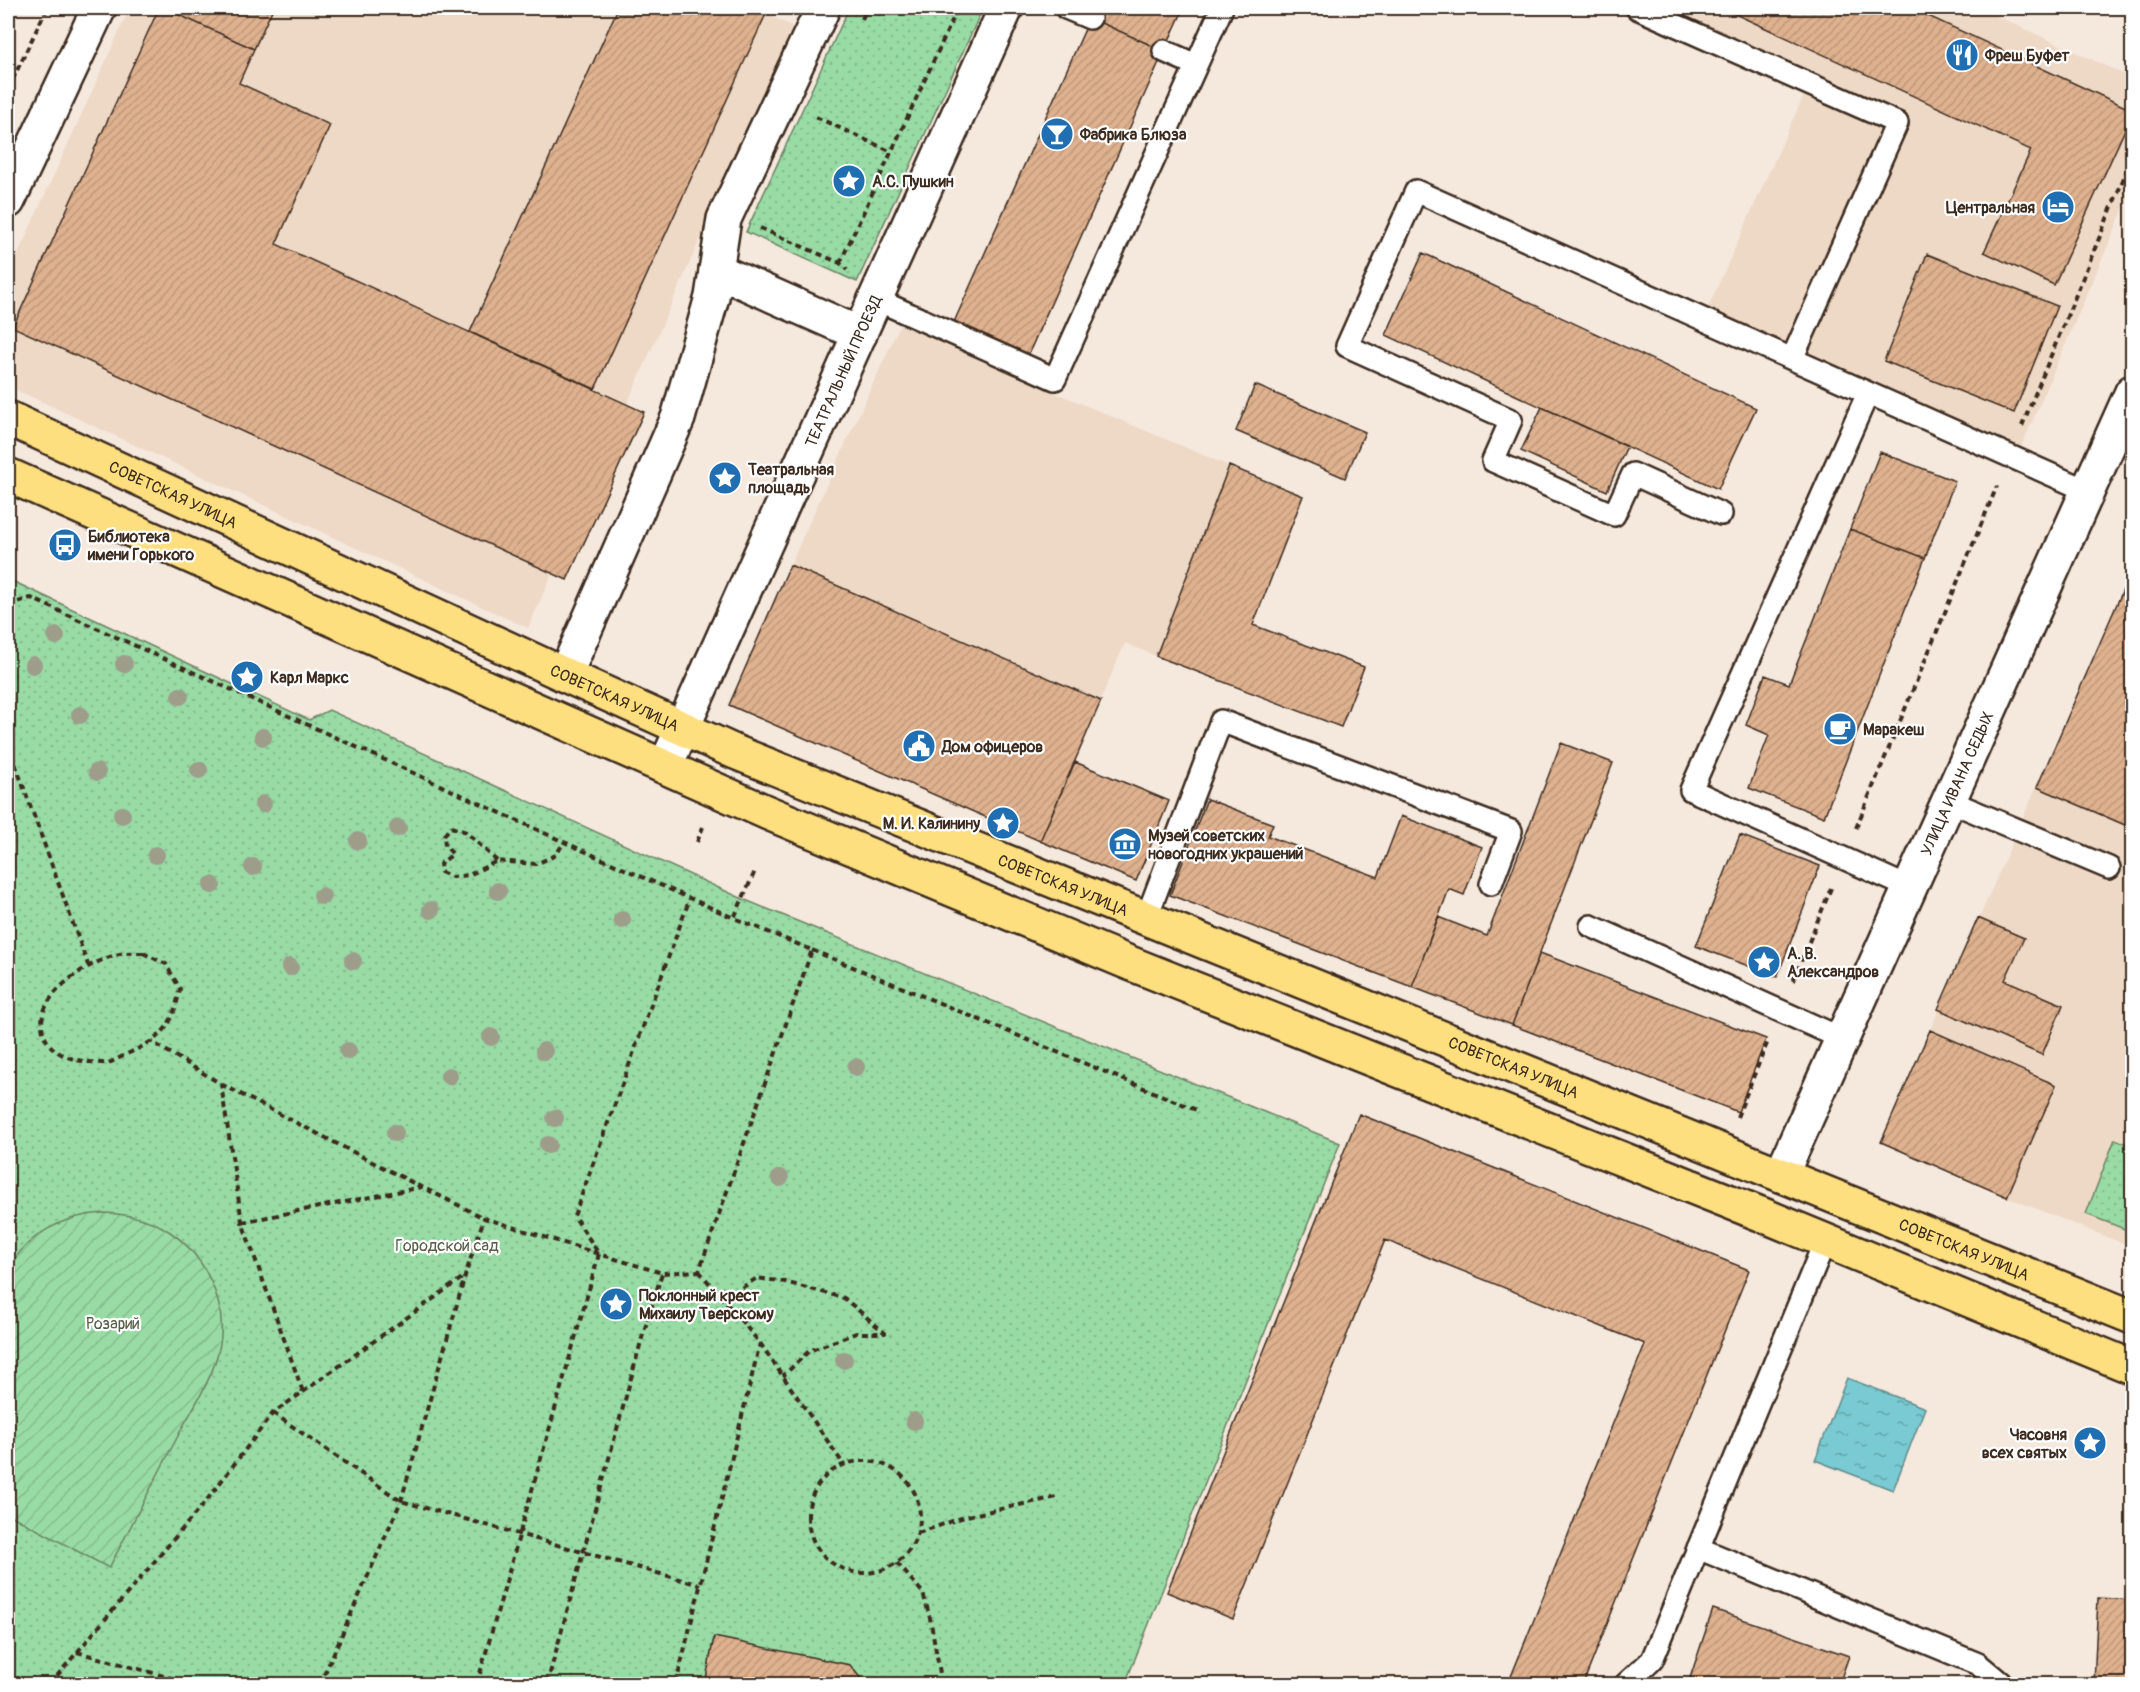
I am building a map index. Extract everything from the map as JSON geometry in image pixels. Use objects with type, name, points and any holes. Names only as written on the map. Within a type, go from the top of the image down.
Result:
[{"type":"main road","name":"СОВЕТСКАЯ УЛИЦА","points":[[8,418],[683,729],[782,772],[2133,1317]]},
{"type":"main road","points":[[8,475],[766,812],[1127,962],[1763,1215],[2133,1367]]},
{"type":"main road","points":[[1763,1215],[1781,1175]]},
{"type":"street","points":[[8,201],[99,8]]},
{"type":"street","points":[[565,675],[678,418],[712,297],[724,219],[823,8]]},
{"type":"street","name":"ТЕАТРАЛЬНЫЙ ПРОЕЗД","points":[[665,768],[1006,8]]},
{"type":"street","points":[[716,270],[860,334]]},
{"type":"street","name":"УЛИЦА ИВАНА СЕДЫХ","points":[[1781,1175],[2133,392]]},
{"type":"lane","points":[[1066,8],[1090,18]]},
{"type":"lane","points":[[875,299],[1055,379],[1222,8]]},
{"type":"lane","points":[[1637,8],[1898,123],[1792,359]]},
{"type":"lane","points":[[1164,51],[1196,65]]},
{"type":"lane","points":[[1721,514],[1633,474],[1614,515],[1492,460],[1511,420],[1347,346],[1416,191],[2088,491]]},
{"type":"lane","points":[[1868,393],[1691,790],[1910,888]]},
{"type":"lane","points":[[1146,919],[1221,721],[1511,831],[1491,885]]},
{"type":"lane","points":[[1949,801],[2109,868]]},
{"type":"lane","points":[[1591,926],[1842,1039]]},
{"type":"lane","points":[[1626,1684],[1652,1660],[1825,1241]]},
{"type":"lane","points":[[1698,1548],[1978,1664],[2002,1684]]},
{"type":"path","points":[[8,89],[47,8]]},
{"type":"path","points":[[840,263],[958,8]]},
{"type":"path","points":[[816,117],[891,152]]},
{"type":"path","points":[[1734,1123],[2133,158]]},
{"type":"path","points":[[724,219],[764,228],[840,263],[875,299]]},
{"type":"path","points":[[8,605],[31,598],[564,843],[734,918],[1199,1111]]},
{"type":"path","points":[[8,744],[88,965]]},
{"type":"path","points":[[497,861],[466,832],[451,827],[444,835],[444,846],[453,854],[440,864],[441,872],[452,877],[469,875],[497,861],[536,864],[556,855],[564,843]]},
{"type":"path","points":[[734,918],[756,868]]},
{"type":"path","points":[[477,1684],[599,1254],[574,1216],[690,898]]},
{"type":"path","points":[[699,1271],[812,950]]},
{"type":"path","points":[[143,953],[166,964],[180,989],[176,1008],[166,1029],[152,1042],[106,1063],[73,1060],[54,1050],[43,1031],[44,1011],[58,988],[88,965],[118,954],[143,953]]},
{"type":"path","points":[[152,1042],[221,1084],[484,1218],[662,1273],[699,1271]]},
{"type":"path","points":[[221,1084],[243,1222],[303,1392]]},
{"type":"path","points":[[243,1222],[422,1187]]},
{"type":"path","points":[[320,1684],[401,1501],[465,1276],[484,1218]]},
{"type":"path","points":[[699,1271],[760,1343],[844,1465]]},
{"type":"path","points":[[547,1684],[662,1273]]},
{"type":"path","points":[[50,1684],[207,1500],[273,1413],[465,1276]]},
{"type":"path","points":[[724,1299],[757,1278],[785,1282],[844,1298],[885,1333],[856,1332],[809,1351],[783,1376]]},
{"type":"path","points":[[676,1684],[760,1343]]},
{"type":"path","points":[[273,1413],[401,1501],[700,1585]]},
{"type":"path","points":[[861,1461],[879,1463],[895,1471],[908,1483],[917,1498],[920,1516],[918,1533],[910,1550],[897,1563],[880,1571],[861,1574],[843,1569],[826,1559],[815,1544],[808,1526],[809,1507],[815,1490],[827,1475],[844,1465],[861,1461]]},
{"type":"path","points":[[918,1533],[967,1516],[1057,1497]]},
{"type":"path","points":[[897,1563],[923,1593],[942,1684]]},
{"type":"path","points":[[77,1652],[194,1684]]},
{"type":"shaded area","points":[[130,8],[752,8],[794,27],[528,628],[8,386],[8,276]]},
{"type":"shaded area","points":[[1637,8],[1979,8],[2132,78],[2132,189],[2016,459],[1703,319],[1809,84]]},
{"type":"shaded area","points":[[900,325],[1229,466],[1156,656],[1125,643],[1040,841],[729,705],[790,565]]},
{"type":"shaded area","points":[[2130,574],[2132,575],[2132,1247],[2007,1197],[1881,1142]]},
{"type":"green space","points":[[849,8],[983,8],[857,282],[746,232]]},
{"type":"green space","name":"Городской сад","points":[[8,579],[309,720],[329,710],[743,899],[1340,1143],[1125,1684],[8,1684]]},
{"type":"green space","points":[[2115,1139],[2132,1146],[2132,1232],[2086,1214]]},
{"type":"green space","name":"Розарий","points":[[104,1213],[141,1218],[162,1227],[177,1237],[202,1265],[218,1300],[221,1319],[221,1337],[210,1375],[109,1568],[8,1514],[8,1269],[26,1246],[48,1229],[75,1218]]},
{"type":"water","points":[[1847,1378],[1925,1408],[1893,1490],[1815,1460]]},
{"type":"building","points":[[159,8],[164,8],[254,49],[239,83],[330,125],[276,244],[644,412],[567,580],[13,327]]},
{"type":"building","points":[[164,8],[273,8],[254,49]]},
{"type":"building","points":[[618,8],[752,8],[766,14],[595,389],[470,332]]},
{"type":"building","points":[[1095,8],[1184,8],[1164,51],[1090,18]]},
{"type":"building","points":[[1722,8],[1911,8],[2132,110],[2054,285],[1984,252],[2031,150]]},
{"type":"building","points":[[1090,18],[1164,51],[1024,364],[950,331]]},
{"type":"building","points":[[1423,253],[1756,408],[1718,489],[1386,335]]},
{"type":"building","points":[[1927,254],[2057,306],[2014,413],[1884,361]]},
{"type":"building","points":[[1255,385],[1365,432],[1345,478],[1236,431]]},
{"type":"building","points":[[1542,407],[1627,446],[1607,491],[1521,451]]},
{"type":"building","points":[[1880,452],[1955,481],[1925,558],[1850,529]]},
{"type":"building","points":[[1229,466],[1303,496],[1253,625],[1364,667],[1341,727],[1156,656]]},
{"type":"building","points":[[1850,529],[1925,558],[1824,817],[1749,788],[1769,735],[1746,725],[1765,675],[1789,684]]},
{"type":"building","points":[[790,565],[1101,701],[1040,841],[729,705]]},
{"type":"building","points":[[2130,574],[2132,575],[2132,828],[2037,787]]},
{"type":"building","points":[[1561,743],[1613,763],[1512,1025],[1412,987],[1438,917],[1487,936]]},
{"type":"building","points":[[1075,762],[1169,801],[1136,881],[1040,841]]},
{"type":"building","points":[[1207,799],[1273,824],[1268,836],[1378,877],[1401,816],[1482,847],[1464,895],[1449,889],[1412,987],[1170,895]]},
{"type":"building","points":[[1740,835],[1820,866],[1777,977],[1696,946]]},
{"type":"building","points":[[1978,918],[2024,938],[2005,980],[2063,1005],[2042,1055],[1938,1009]]},
{"type":"building","points":[[1540,953],[1766,1039],[1738,1112],[1512,1025]]},
{"type":"building","points":[[1930,1030],[2056,1085],[2007,1197],[1881,1142]]},
{"type":"building","points":[[1359,1114],[1749,1270],[1583,1684],[1508,1684],[1645,1344],[1385,1240],[1233,1619],[1167,1592]]},
{"type":"building","points":[[2098,1598],[2132,1600],[2132,1684],[2094,1684]]},
{"type":"building","points":[[1713,1609],[1849,1656],[1839,1684],[1688,1684]]},
{"type":"building","points":[[714,1637],[850,1665],[865,1684],[705,1684]]},
{"type":"place","name":"Фреш Буфет","points":[[1962,55]]},
{"type":"place","name":"Фабрика Блюза","points":[[1057,134]]},
{"type":"place","name":"А.С. Пушкин","points":[[849,181]]},
{"type":"place","name":"Центральная","points":[[2058,207]]},
{"type":"place","name":"Театральная площадь","points":[[725,478]]},
{"type":"place","name":"Библиотека имени Горького","points":[[65,545]]},
{"type":"place","name":"Карл Маркс","points":[[247,677]]},
{"type":"place","name":"Маракеш","points":[[1840,729]]},
{"type":"place","name":"Дом офицеров","points":[[919,746]]},
{"type":"place","name":"М. И. Калинину","points":[[1003,823]]},
{"type":"place","name":"Музей советских новогодних украшений","points":[[1125,844]]},
{"type":"place","name":"А. В. Александров","points":[[1764,962]]},
{"type":"place","name":"Поклонный крест Михаилу Тверскому","points":[[616,1304]]},
{"type":"place","name":"Часовня всех святых","points":[[2090,1443]]}]
